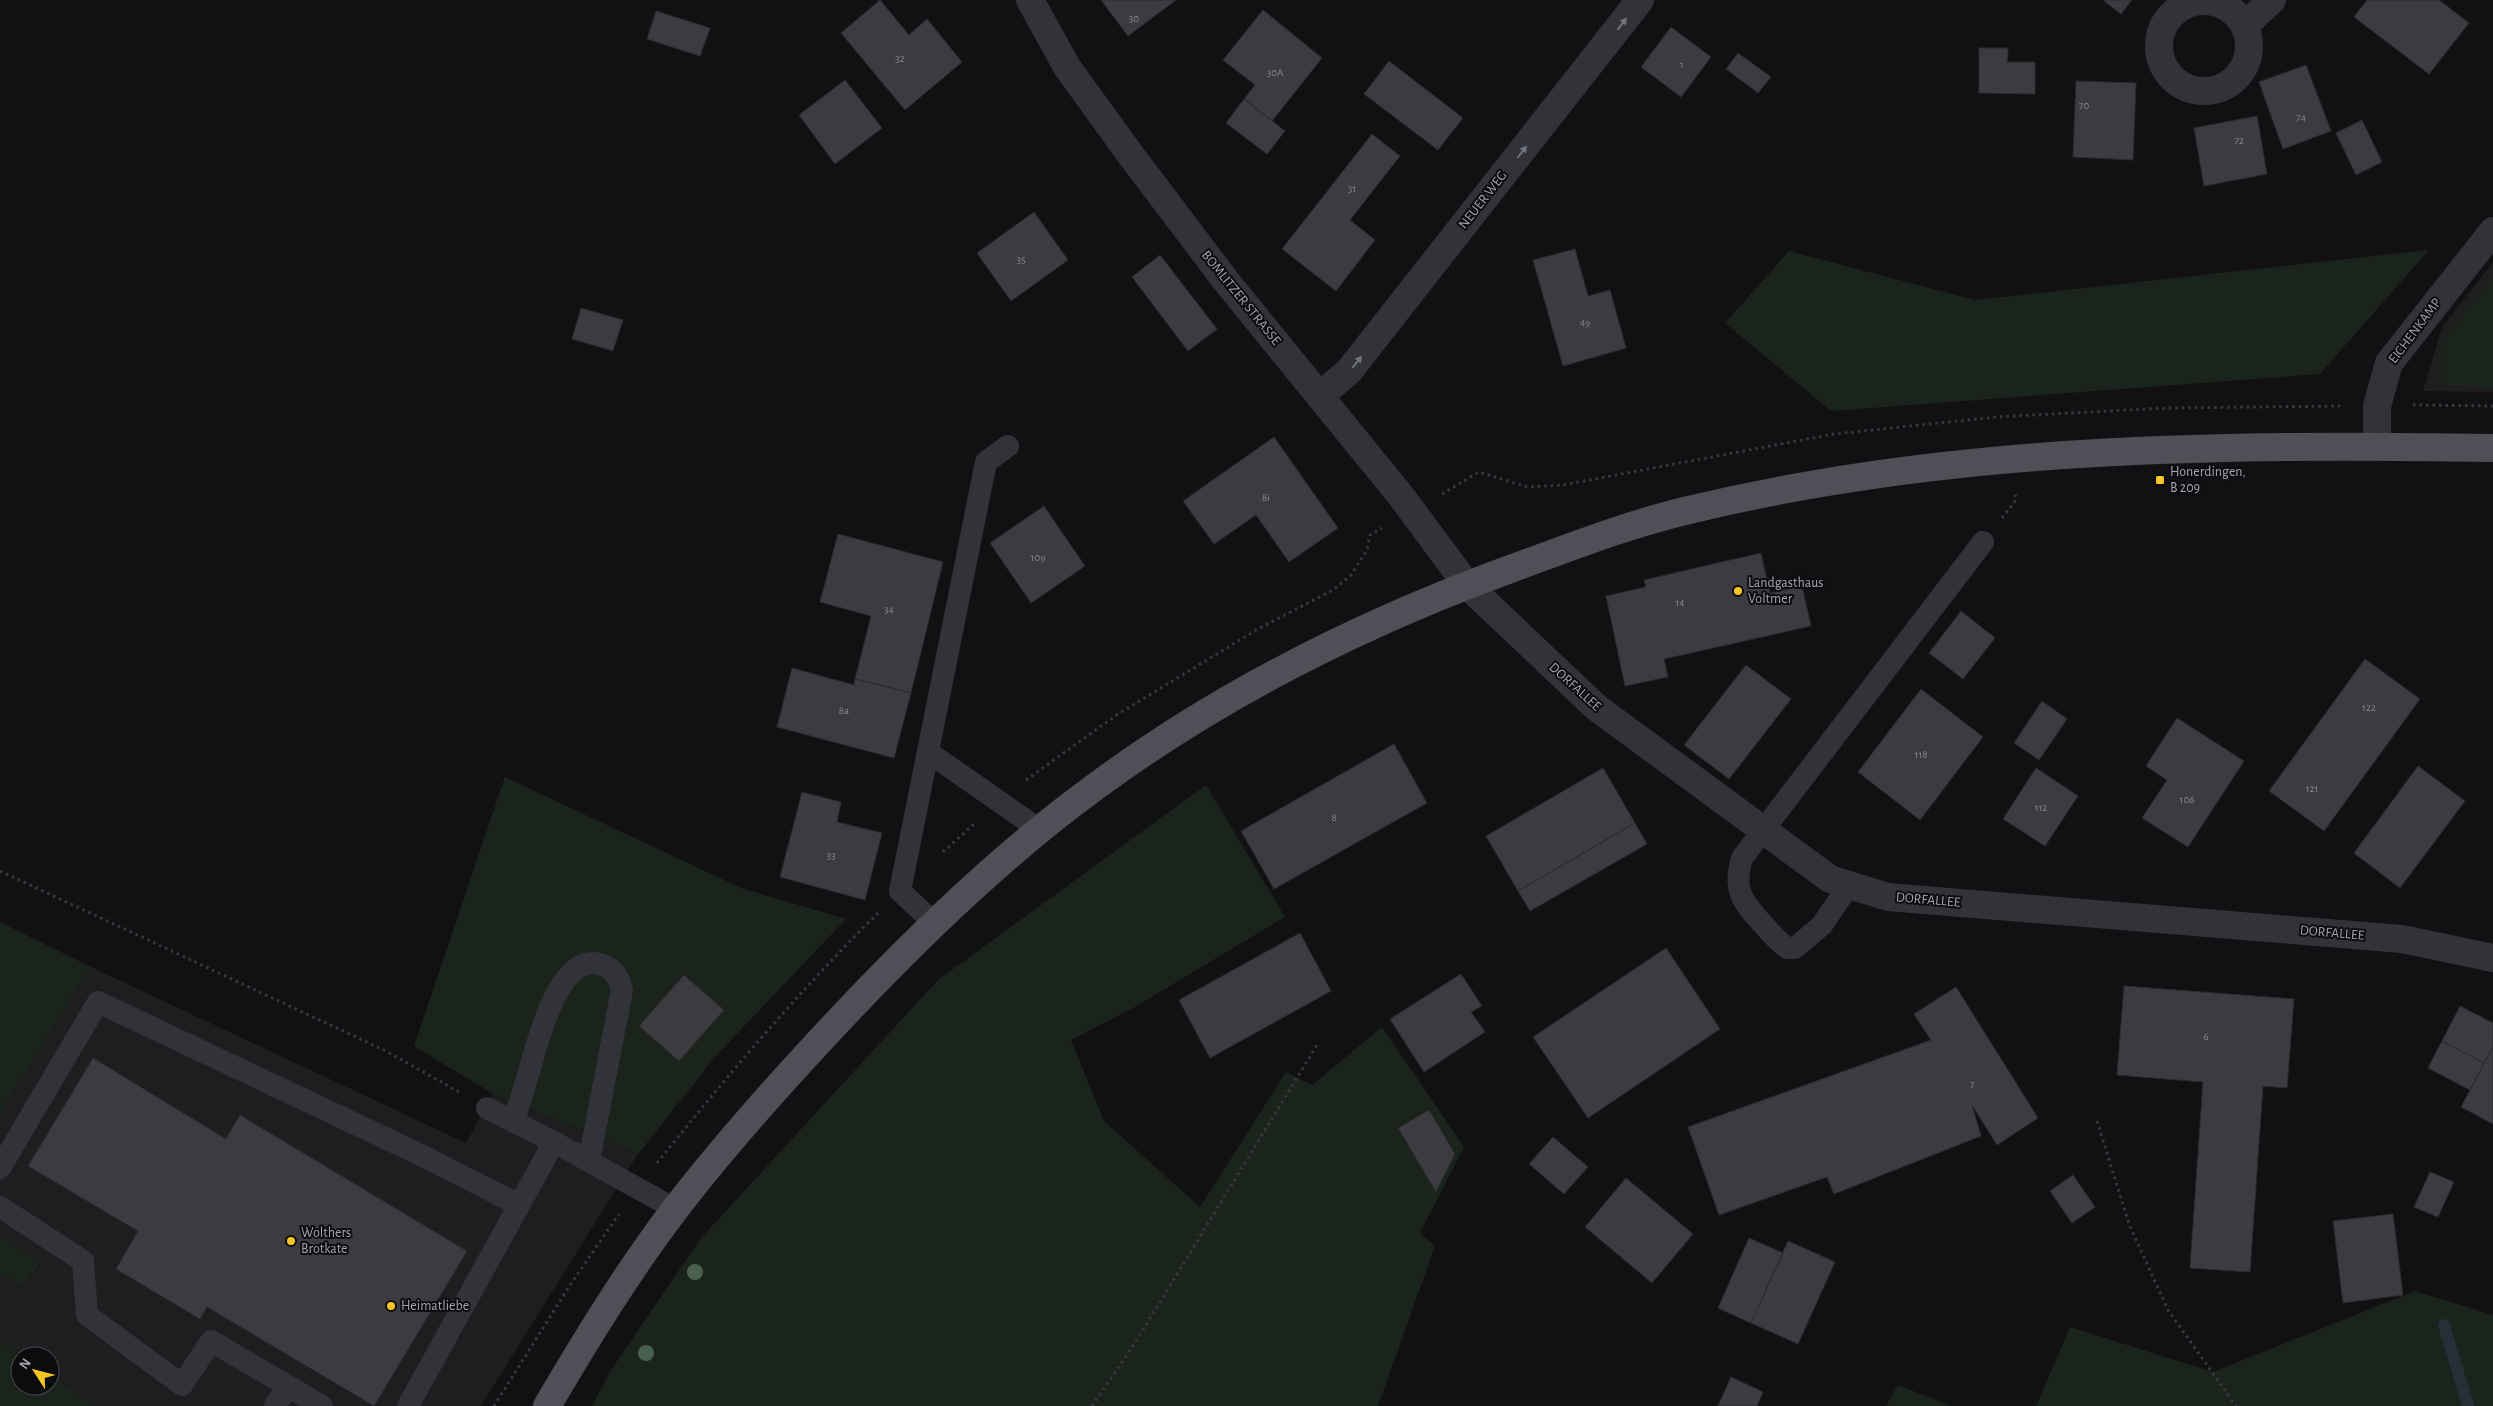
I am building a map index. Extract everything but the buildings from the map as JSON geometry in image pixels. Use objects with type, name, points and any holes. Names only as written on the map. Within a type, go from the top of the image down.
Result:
[{"type":"main road","points":[[547,1406],[591,1332],[675,1209],[823,1036],[933,922],[1040,830],[1094,787],[1165,738],[1255,684],[1348,637],[1467,585],[1578,544],[1685,511],[1806,486],[1932,466],[2011,458],[2148,449],[2377,446],[2493,448]]},
{"type":"street","name":"BOMLITZER STRASSE","points":[[1030,0],[1067,67],[1130,154],[1226,281],[1402,496],[1467,585]]},
{"type":"street","name":"NEUER WEG","points":[[1321,395],[1349,372],[1640,0]]},
{"type":"street","points":[[2245,25],[2272,0]]},
{"type":"street","name":"EICHENKAMP","points":[[2377,446],[2377,406],[2388,362],[2493,231]]},
{"type":"street","name":"DORFALLEE","points":[[1467,585],[1597,708],[1830,879],[1888,897],[2402,939],[2493,958]]},
{"type":"lane","points":[[933,922],[900,892],[986,462],[1008,446]]},
{"type":"lane","points":[[1849,885],[1822,925],[1803,944],[1795,948],[1787,948],[1744,903],[1740,893],[1738,874],[1742,858],[1983,542]]},
{"type":"lane","points":[[928,752],[1040,830]]},
{"type":"lane","points":[[513,1122],[552,1002],[565,978],[584,964],[598,963],[619,977],[622,990],[589,1161]]},
{"type":"lane","points":[[0,1168],[98,1002],[519,1205]]},
{"type":"lane","points":[[487,1108],[554,1142],[675,1209]]},
{"type":"lane","points":[[408,1406],[554,1142]]},
{"type":"lane","points":[[0,1207],[83,1261],[86,1315],[182,1385],[212,1341],[322,1406]]},
{"type":"lane","points":[[275,1406],[288,1386]]},
{"type":"path","points":[[2429,404],[2493,406]]},
{"type":"path","points":[[1983,542],[2016,500],[2011,458]]},
{"type":"path","points":[[1333,590],[1351,575],[1367,550],[1370,535]]},
{"type":"path","points":[[0,871],[384,1050],[487,1108]]},
{"type":"path","points":[[1092,1406],[1136,1343],[1317,1045]]},
{"type":"path","points":[[2097,1121],[2129,1224],[2168,1310],[2236,1406]]},
{"type":"path","points":[[494,1406],[572,1282],[637,1188]]},
{"type":"shaded area","points":[[2429,250],[2320,374],[1831,411],[1725,323],[1789,251],[1975,300]]},
{"type":"shaded area","points":[[2493,262],[2493,392],[2423,391],[2442,327]]},
{"type":"shaded area","points":[[2493,276],[2493,387],[2441,386],[2440,344]]},
{"type":"shaded area","points":[[505,777],[741,888],[846,919],[716,1056],[638,1154],[493,1094],[414,1046]]},
{"type":"shaded area","points":[[1206,785],[1285,917],[1135,1007],[1071,1040],[1104,1121],[1200,1207],[1286,1072],[1312,1085],[1382,1027],[1464,1147],[1420,1233],[1435,1246],[1378,1406],[592,1406],[611,1370],[701,1238],[938,980]]},
{"type":"shaded area","points":[[0,922],[91,967],[0,1114]]},
{"type":"shaded area","points":[[91,967],[466,1143],[493,1094],[638,1154],[481,1406],[97,1406],[60,1382],[60,1346],[10,1346],[10,1348],[0,1341],[0,1273],[22,1288],[41,1263],[0,1235],[0,1114]]},
{"type":"shaded area","points":[[0,1235],[41,1262],[22,1288],[0,1273]]},
{"type":"shaded area","points":[[2415,1291],[2493,1315],[2493,1406],[2036,1406],[2070,1327],[2213,1372]]},
{"type":"shaded area","points":[[0,1341],[10,1348],[10,1396],[60,1396],[60,1382],[97,1406],[0,1406]]},
{"type":"shaded area","points":[[1898,1385],[1951,1406],[1886,1406]]},
{"type":"waterway","points":[[2444,1325],[2468,1406]]},
{"type":"place","name":"Honerdingen, B 209","points":[[2160,480]]},
{"type":"place","name":"Landgasthaus Voltmer","points":[[1738,591]]},
{"type":"place","name":"Wolthers Brotkate","points":[[291,1241]]},
{"type":"place","name":"Heimatliebe","points":[[391,1306]]}]
